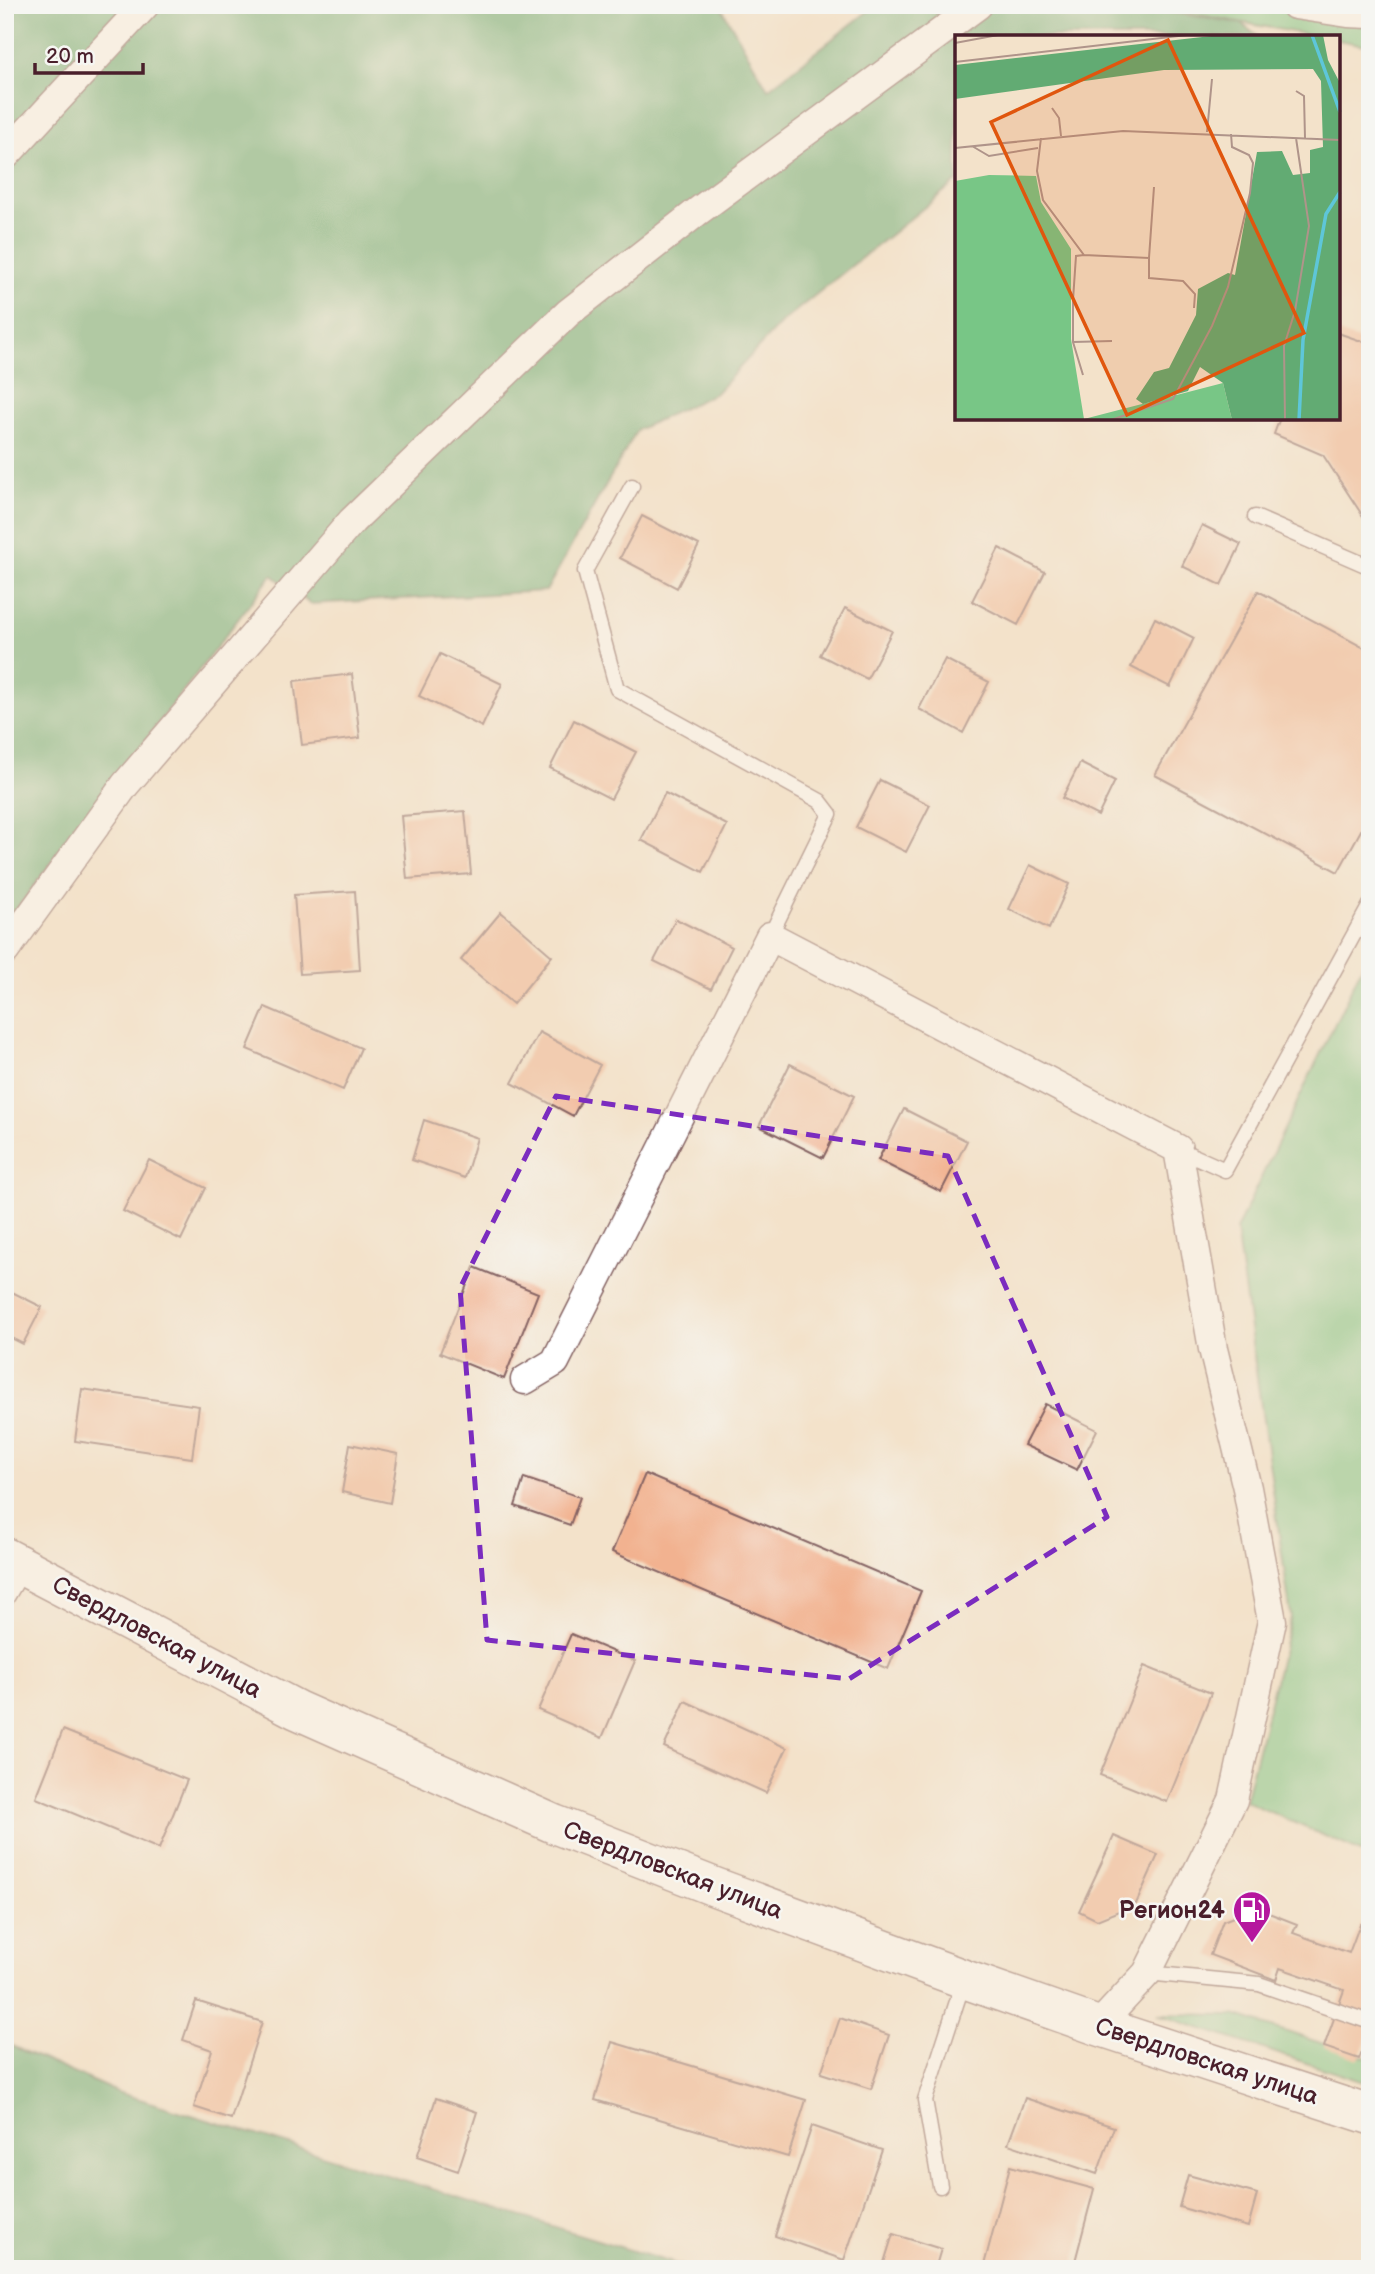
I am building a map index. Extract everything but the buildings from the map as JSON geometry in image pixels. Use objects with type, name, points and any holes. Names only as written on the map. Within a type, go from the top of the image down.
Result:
[{"type":"highway","name":"Свердловская улица","points":[[15,1562],[297,1710],[554,1824],[964,1979],[1370,2115]]},
{"type":"street","points":[[5,156],[145,5]]},
{"type":"street","points":[[5,951],[125,785],[352,521],[568,313],[697,212],[978,5]]},
{"type":"street","points":[[1295,5],[1370,14]]},
{"type":"street","points":[[525,1380],[555,1362],[770,936],[1178,1149],[1213,1349],[1247,1489],[1272,1621],[1233,1800],[1147,1973],[1098,2026]]},
{"type":"lane","points":[[632,486],[585,572],[617,689],[820,801],[830,814],[770,936]]},
{"type":"lane","points":[[1255,517],[1370,567]]},
{"type":"lane","points":[[1178,1149],[1225,1170],[1370,905]]},
{"type":"lane","points":[[5,1601],[15,1562]]},
{"type":"lane","points":[[1147,1973],[1259,1984],[1370,2022]]},
{"type":"lane","points":[[940,2186],[925,2100],[964,1979]]},
{"type":"highlighted area","points":[[556,1096],[948,1156],[1107,1517],[849,1679],[487,1640],[460,1288]]},
{"type":"green space","points":[[5,5],[720,5],[768,89],[876,5],[1120,5],[1241,23],[1256,35],[955,35],[955,183],[782,322],[716,393],[637,430],[546,591],[310,604],[272,575],[5,924]]},
{"type":"green space","points":[[1147,5],[1370,5],[1370,46],[1340,40],[1340,35],[1309,35]]},
{"type":"green space","points":[[1370,950],[1370,1856],[1245,1801],[1291,1617],[1236,1230]]},
{"type":"green space","points":[[1157,2014],[1235,2015],[1370,2059],[1370,2084]]},
{"type":"green space","points":[[5,2043],[117,2092],[692,2269],[11,2269],[5,2267]]},
{"type":"place","name":"Регион24","points":[[1252,1944]]}]
